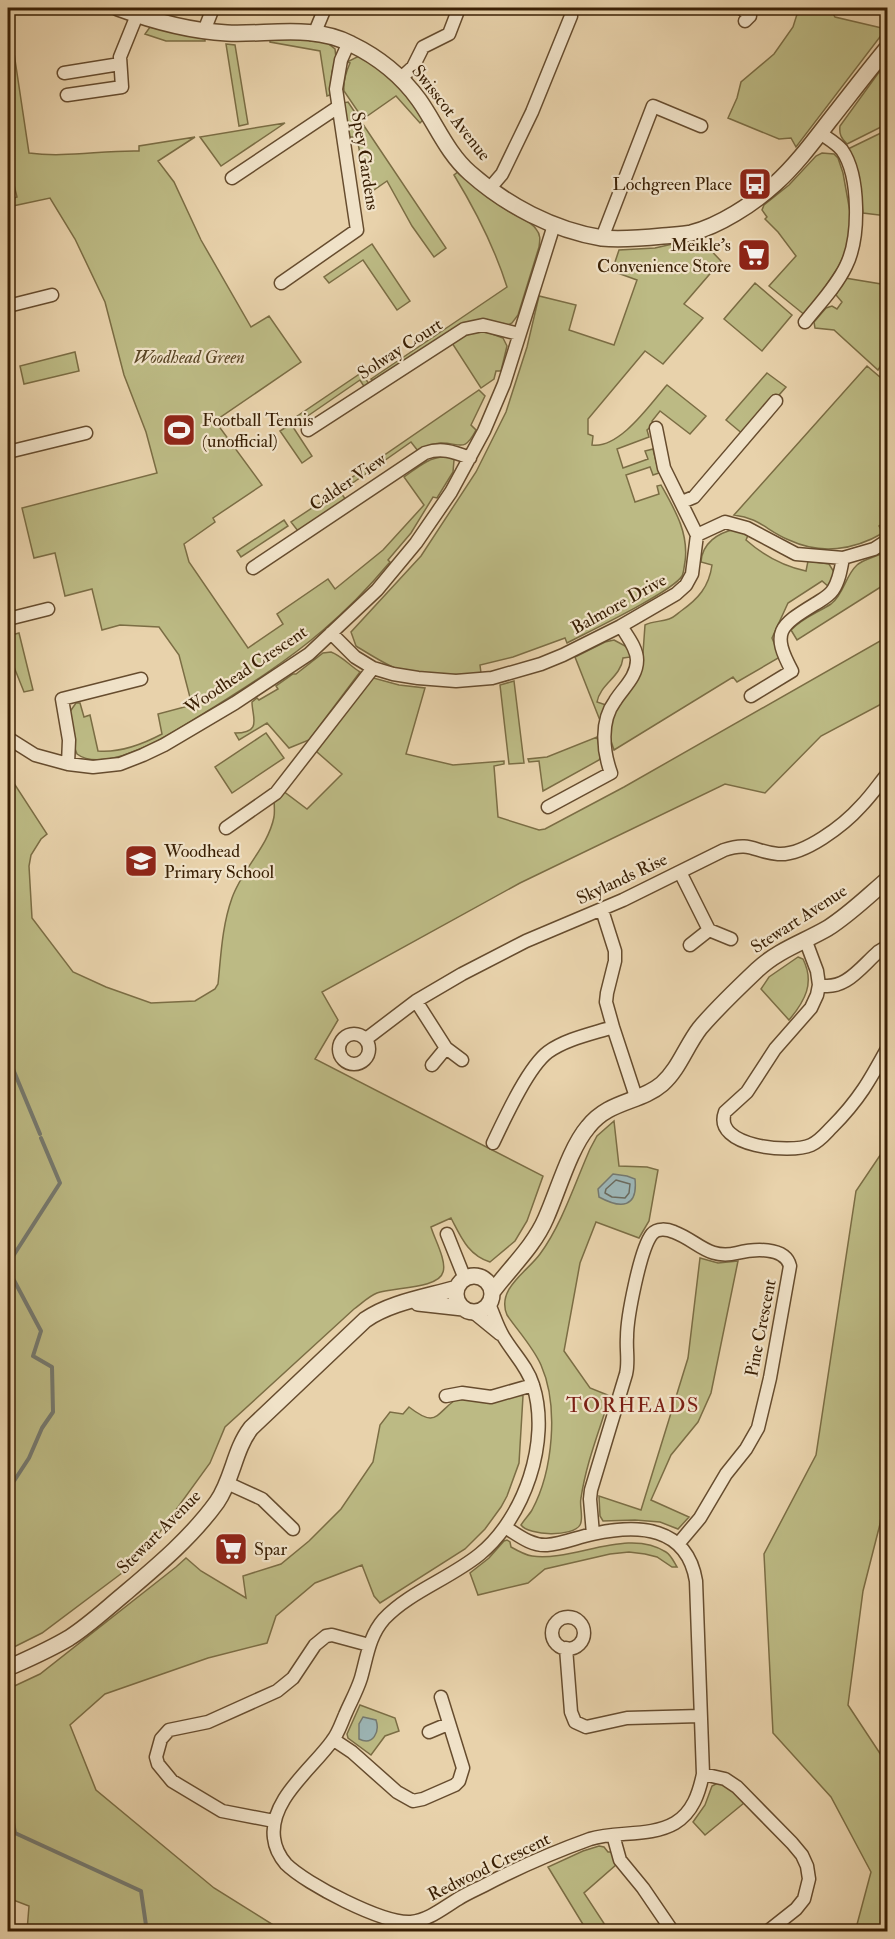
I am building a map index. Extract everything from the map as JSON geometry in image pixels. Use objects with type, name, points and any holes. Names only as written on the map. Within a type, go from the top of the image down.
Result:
[{"type":"street","name":"Swisscot Avenue","points":[[118,8],[180,27],[204,31],[315,32],[349,42],[390,68],[401,78],[468,171],[505,201],[554,225],[602,238],[646,238],[691,233],[723,220],[745,207],[775,184],[820,134],[888,47]]},
{"type":"street","points":[[204,31],[213,8]]},
{"type":"street","points":[[315,32],[325,8]]},
{"type":"street","points":[[401,78],[412,67],[423,47],[448,34],[459,8]]},
{"type":"street","points":[[741,8],[750,15],[745,21]]},
{"type":"street","points":[[67,95],[122,87],[120,57],[137,15]]},
{"type":"street","points":[[490,188],[502,174],[532,112],[571,16]]},
{"type":"street","name":"Spey Gardens","points":[[281,283],[357,230],[336,89],[337,75],[349,42]]},
{"type":"street","points":[[64,73],[120,64]]},
{"type":"street","points":[[602,238],[653,106],[701,126]]},
{"type":"street","points":[[232,178],[338,107]]},
{"type":"street","points":[[805,322],[847,265],[856,231],[856,204],[848,164],[841,149],[820,134]]},
{"type":"street","name":"Woodhead Crescent","points":[[8,738],[35,755],[68,764],[93,766],[120,764],[164,745],[235,703],[309,654],[377,590],[416,543],[470,458],[504,384],[554,225]]},
{"type":"street","points":[[8,306],[52,295]]},
{"type":"street","name":"Solway Court","points":[[308,430],[464,329],[483,325],[519,334]]},
{"type":"street","points":[[682,502],[694,497],[776,401]]},
{"type":"street","points":[[656,428],[664,468],[697,536],[725,522],[747,528],[796,554],[843,558],[874,549],[888,540]]},
{"type":"street","points":[[8,452],[86,433]]},
{"type":"street","name":"Calder View","points":[[253,568],[425,453],[437,449],[452,451],[470,458]]},
{"type":"street","name":"Balmore Drive","points":[[331,633],[356,657],[373,668],[418,678],[456,681],[492,678],[543,664],[621,626],[676,594],[686,585],[692,574],[697,536]]},
{"type":"street","points":[[751,696],[792,670],[779,640],[783,629],[788,622],[827,597],[834,588],[843,558]]},
{"type":"street","points":[[8,619],[48,609]]},
{"type":"street","points":[[548,807],[611,773],[604,744],[606,720],[613,703],[635,672],[637,660],[636,651],[621,626]]},
{"type":"street","points":[[226,828],[276,793],[373,668]]},
{"type":"street","points":[[68,764],[69,740],[62,699],[141,679]]},
{"type":"street","name":"Skylands Rise","points":[[366,1039],[416,1001],[462,974],[526,941],[602,910],[724,850],[735,846],[786,854],[807,847],[856,812],[888,773]]},
{"type":"street","points":[[680,872],[709,930],[731,939]]},
{"type":"street","name":"Stewart Avenue","points":[[491,1298],[546,1219],[578,1142],[587,1127],[607,1110],[651,1092],[671,1075],[701,1028],[759,968],[771,958],[826,929],[848,914],[888,879]]},
{"type":"street","points":[[602,910],[615,951],[606,1002],[612,1027],[636,1097]]},
{"type":"street","points":[[690,945],[709,930]]},
{"type":"street","points":[[805,939],[817,971],[819,985],[817,995],[804,1018],[775,1049],[747,1092],[725,1112],[723,1117],[725,1125],[734,1135],[756,1146],[792,1149],[812,1145],[857,1101],[888,1047]]},
{"type":"street","points":[[819,985],[830,987],[846,981],[878,952],[888,948]]},
{"type":"street","points":[[416,1001],[446,1048],[462,1060]]},
{"type":"street","points":[[493,1143],[516,1098],[537,1063],[546,1053],[568,1042],[612,1027]]},
{"type":"street","points":[[432,1065],[446,1048]]},
{"type":"street","name":"Pine Crescent","points":[[593,1534],[590,1499],[628,1365],[627,1335],[640,1265],[653,1233],[666,1229],[697,1247],[714,1253],[730,1255],[754,1250],[772,1252],[789,1261],[790,1266],[770,1378],[758,1428],[746,1449],[720,1483],[700,1518],[679,1543]]},
{"type":"street","points":[[447,1234],[467,1281]]},
{"type":"street","name":"Stewart Avenue","points":[[8,1668],[56,1646],[87,1626],[156,1567],[201,1521],[217,1501],[227,1483],[242,1440],[261,1418],[365,1320],[384,1309],[411,1302],[514,1263]]},
{"type":"street","points":[[467,1281],[488,1282],[503,1336]]},
{"type":"street","points":[[369,1645],[332,1635],[320,1639],[293,1678],[277,1691],[208,1722],[169,1730],[161,1739],[156,1757],[158,1764],[172,1781],[222,1811],[274,1821],[281,1805],[301,1776],[334,1740],[355,1695],[369,1645],[378,1626],[386,1616],[401,1605],[481,1554],[505,1527],[517,1509],[533,1467],[538,1423],[537,1401],[533,1385],[520,1359],[503,1336],[468,1310],[456,1295],[467,1281]]},
{"type":"street","points":[[468,1310],[484,1309],[491,1298]]},
{"type":"street","name":"Stewart Avenue","points":[[411,1302],[468,1310]]},
{"type":"street","points":[[446,1396],[462,1393],[491,1397],[533,1385]]},
{"type":"street","points":[[227,1483],[262,1499],[292,1529]]},
{"type":"street","points":[[505,1527],[520,1537],[548,1545],[612,1531],[645,1530],[659,1533],[679,1543]]},
{"type":"street","name":"Redwood Crescent","points":[[274,1821],[274,1840],[279,1855],[292,1869],[351,1903],[407,1927],[437,1913],[494,1880],[593,1838],[662,1828],[674,1824],[697,1797],[703,1774],[696,1581],[695,1572],[687,1553],[679,1543]]},
{"type":"street","points":[[566,1648],[571,1712],[572,1718],[578,1724],[586,1727],[627,1718],[700,1716]]},
{"type":"street","points":[[334,1740],[352,1752],[397,1792],[410,1800],[418,1800],[455,1785],[462,1774],[461,1760],[448,1725],[441,1697]]},
{"type":"street","points":[[429,1732],[448,1725]]},
{"type":"street","points":[[703,1774],[725,1779],[737,1787],[792,1843],[802,1855],[807,1866],[809,1879],[804,1899],[796,1909],[767,1932]]},
{"type":"street","points":[[613,1835],[620,1860],[643,1888],[673,1932]]},
{"type":"green space","points":[[799,8],[830,8],[835,17],[886,29],[796,147],[791,138],[779,139],[728,118],[741,82],[774,54],[793,27]]},
{"type":"green space","name":"Woodhead Green","points":[[8,13],[29,153],[57,155],[139,151],[139,146],[195,137],[158,161],[174,182],[201,240],[251,327],[269,316],[301,362],[215,421],[262,485],[213,518],[215,522],[184,544],[189,562],[248,648],[283,624],[277,614],[328,579],[335,589],[383,550],[424,505],[404,477],[423,464],[444,457],[446,454],[454,460],[453,472],[437,498],[433,497],[411,533],[388,560],[390,562],[358,598],[331,623],[280,664],[188,723],[160,740],[110,759],[89,759],[77,754],[69,713],[76,703],[80,703],[84,717],[90,715],[98,751],[115,751],[131,747],[162,734],[158,714],[192,705],[179,655],[159,627],[120,625],[102,630],[92,589],[65,596],[55,553],[34,558],[22,508],[157,473],[146,432],[124,375],[105,302],[75,239],[50,198],[8,207],[8,200],[17,197],[8,161]]},
{"type":"green space","points":[[150,27],[205,39],[205,41],[166,41],[145,34]]},
{"type":"green space","points":[[311,38],[310,41],[326,42],[335,49],[336,58],[330,95],[327,96],[320,51],[270,42],[270,39]]},
{"type":"green space","points":[[226,44],[235,45],[248,124],[239,126]]},
{"type":"green space","points":[[359,56],[377,66],[396,83],[423,120],[420,123],[396,96],[363,119],[344,91],[345,77],[350,63],[347,62]]},
{"type":"green space","points":[[887,61],[887,124],[847,144],[841,136],[840,126]]},
{"type":"green space","points":[[348,102],[446,248],[434,257],[412,226],[387,181],[368,194],[357,137],[348,137],[343,103]]},
{"type":"green space","points":[[285,123],[221,166],[200,137]]},
{"type":"green space","points":[[887,130],[887,216],[863,213],[860,192],[848,149]]},
{"type":"green space","points":[[822,153],[834,154],[838,158],[852,223],[847,248],[839,266],[806,316],[769,286],[796,256],[765,219],[767,217],[762,210],[764,205]]},
{"type":"green space","points":[[459,171],[484,195],[534,226],[539,233],[539,247],[518,315],[508,325],[482,320],[463,324],[374,382],[371,379],[507,287],[484,229],[454,175]]},
{"type":"green space","points":[[699,238],[721,261],[684,304],[703,318],[663,364],[645,351],[588,419],[588,434],[593,436],[592,445],[613,440],[624,433],[644,413],[667,385],[706,416],[690,434],[660,411],[652,421],[655,423],[647,430],[649,437],[617,449],[623,468],[648,459],[645,451],[653,449],[659,473],[653,475],[650,467],[626,475],[635,502],[659,494],[657,486],[661,485],[666,494],[680,522],[685,541],[686,551],[682,576],[663,592],[567,643],[565,638],[513,657],[480,665],[481,673],[438,674],[405,671],[387,664],[356,646],[351,632],[421,556],[476,472],[506,412],[527,347],[539,296],[576,305],[569,330],[614,345],[637,280],[612,271],[619,250],[655,248]]},
{"type":"green space","points":[[372,244],[410,301],[397,310],[363,260],[329,283],[324,277]]},
{"type":"green space","points":[[845,278],[887,285],[887,356],[878,370],[834,330],[815,328],[814,322],[826,308],[832,306],[837,309],[842,302],[836,295]]},
{"type":"green space","points":[[755,283],[792,315],[762,351],[724,319]]},
{"type":"green space","points":[[484,331],[503,338],[507,346],[501,371],[496,371],[494,379],[481,388],[452,343],[475,332]]},
{"type":"green space","points":[[75,352],[79,371],[24,384],[20,366]]},
{"type":"green space","points":[[887,365],[887,520],[879,526],[883,533],[849,547],[813,548],[789,540],[750,519],[734,515],[867,366],[880,377]]},
{"type":"green space","points":[[361,373],[370,385],[365,388],[360,380],[296,424],[293,419]]},
{"type":"green space","points":[[767,373],[786,387],[744,435],[726,420]]},
{"type":"green space","points":[[479,390],[485,396],[471,425],[476,430],[468,442],[461,445],[438,443],[418,451],[411,442],[344,489],[341,485]]},
{"type":"green space","points":[[291,424],[312,456],[302,463],[280,431]]},
{"type":"green space","points":[[339,490],[346,500],[298,531],[291,522]]},
{"type":"green space","points":[[284,520],[288,526],[241,557],[237,551]]},
{"type":"green space","points":[[735,529],[749,533],[746,540],[766,555],[789,566],[806,571],[808,561],[829,564],[834,572],[829,587],[822,581],[788,603],[772,638],[780,657],[737,682],[733,677],[614,750],[610,738],[611,718],[642,667],[645,625],[672,618],[697,597],[711,573],[712,565],[701,562],[704,549],[717,536]]},
{"type":"green space","points":[[887,551],[887,583],[797,640],[791,630],[800,622],[831,604],[857,565]]},
{"type":"green space","points":[[19,633],[33,690],[24,692],[8,652],[8,636]]},
{"type":"green space","points":[[887,637],[887,701],[821,736],[765,793],[725,784],[520,883],[322,992],[338,1020],[315,1059],[543,1176],[527,1221],[515,1241],[490,1262],[471,1250],[451,1218],[431,1227],[444,1267],[440,1278],[424,1285],[377,1293],[354,1309],[225,1427],[210,1463],[149,1547],[122,1573],[42,1633],[8,1650],[8,774],[47,834],[31,855],[29,866],[32,918],[73,972],[151,1003],[195,1001],[215,989],[218,984],[222,941],[232,898],[236,887],[271,828],[274,798],[283,791],[307,809],[342,774],[317,752],[319,746],[370,677],[399,685],[425,688],[406,754],[453,765],[504,761],[504,764],[494,766],[498,817],[539,830],[545,829],[624,787]]},
{"type":"green space","points":[[614,640],[627,647],[631,657],[623,658],[619,670],[599,696],[597,702],[606,705],[601,723],[575,657]]},
{"type":"green space","points":[[331,652],[360,672],[309,740],[289,748],[267,723],[239,740],[235,733],[244,732],[253,727],[252,702],[278,689],[276,686],[323,653]]},
{"type":"green space","points":[[514,681],[524,763],[509,764],[500,685]]},
{"type":"green space","points":[[266,733],[284,758],[232,793],[215,767]]},
{"type":"green space","points":[[597,737],[601,756],[599,760],[543,791],[539,761],[529,762],[528,759],[547,757]]},
{"type":"green space","points":[[798,957],[803,959],[807,968],[807,991],[800,1006],[789,1020],[761,989],[769,977]]},
{"type":"green space","points":[[614,1121],[619,1166],[647,1167],[658,1170],[649,1221],[639,1238],[596,1222],[580,1263],[564,1351],[590,1388],[610,1396],[586,1472],[580,1525],[569,1532],[541,1533],[526,1529],[521,1525],[532,1510],[545,1477],[551,1438],[550,1399],[547,1381],[538,1358],[507,1315],[506,1297],[514,1282],[548,1242],[562,1217],[597,1136]]},
{"type":"green space","points":[[887,1145],[887,1478],[880,1524],[863,1591],[848,1705],[887,1764],[888,1931],[855,1932],[871,1872],[831,1797],[773,1733],[764,1554],[816,1455],[856,1191]]},
{"type":"green space","points":[[700,1258],[718,1263],[738,1261],[711,1393],[698,1422],[671,1455],[651,1500],[689,1517],[678,1529],[660,1522],[603,1521],[600,1516],[599,1496],[641,1510],[688,1358]]},
{"type":"green space","points":[[518,1394],[523,1396],[519,1463],[501,1507],[485,1529],[465,1549],[380,1603],[374,1596],[362,1565],[315,1583],[276,1616],[267,1643],[208,1658],[105,1694],[70,1725],[96,1790],[214,1888],[283,1931],[27,1931],[29,1906],[8,1898],[8,1689],[40,1674],[186,1558],[201,1571],[246,1598],[243,1576],[281,1564],[309,1541],[341,1509],[373,1462],[380,1425],[390,1412],[403,1414],[409,1407],[430,1418],[435,1417],[455,1400]]},
{"type":"green space","points":[[507,1540],[511,1547],[524,1554],[548,1557],[618,1544],[651,1545],[668,1553],[677,1567],[672,1567],[657,1557],[645,1554],[629,1552],[610,1554],[545,1569],[528,1583],[478,1595],[470,1573]]},
{"type":"green space","points":[[360,1705],[395,1718],[399,1731],[385,1736],[371,1755],[348,1738],[347,1734]]},
{"type":"green space","points":[[716,1781],[728,1786],[744,1803],[705,1835],[693,1822],[705,1805]]},
{"type":"green space","points":[[599,1846],[612,1852],[617,1864],[584,1893],[609,1931],[587,1931],[548,1867]]},
{"type":"water","points":[[613,1174],[635,1179],[634,1196],[631,1201],[621,1204],[599,1197],[598,1189]]},
{"type":"water","points":[[363,1717],[376,1720],[376,1733],[368,1741],[359,1739],[359,1724]]},
{"type":"waterway","points":[[8,1057],[40,1134]]},
{"type":"waterway","points":[[8,1264],[60,1183],[41,1138]]},
{"type":"waterway","points":[[8,1269],[41,1331],[33,1356],[52,1367],[53,1412],[42,1428],[29,1458],[14,1481],[8,1483]]},
{"type":"waterway","points":[[8,1796],[15,1833],[141,1891],[147,1932]]},
{"type":"place","name":"Lochgreen Place","points":[[755,184]]},
{"type":"place","name":"Meikle's Convenience Store","points":[[754,255]]},
{"type":"place","name":"Football Tennis (unofficial)","points":[[179,430]]},
{"type":"place","name":"Woodhead Primary School","points":[[141,861]]},
{"type":"place","name":"Spar","points":[[231,1549]]},
{"type":"district","name":"TORHEADS","points":[[633,1405]]}]
